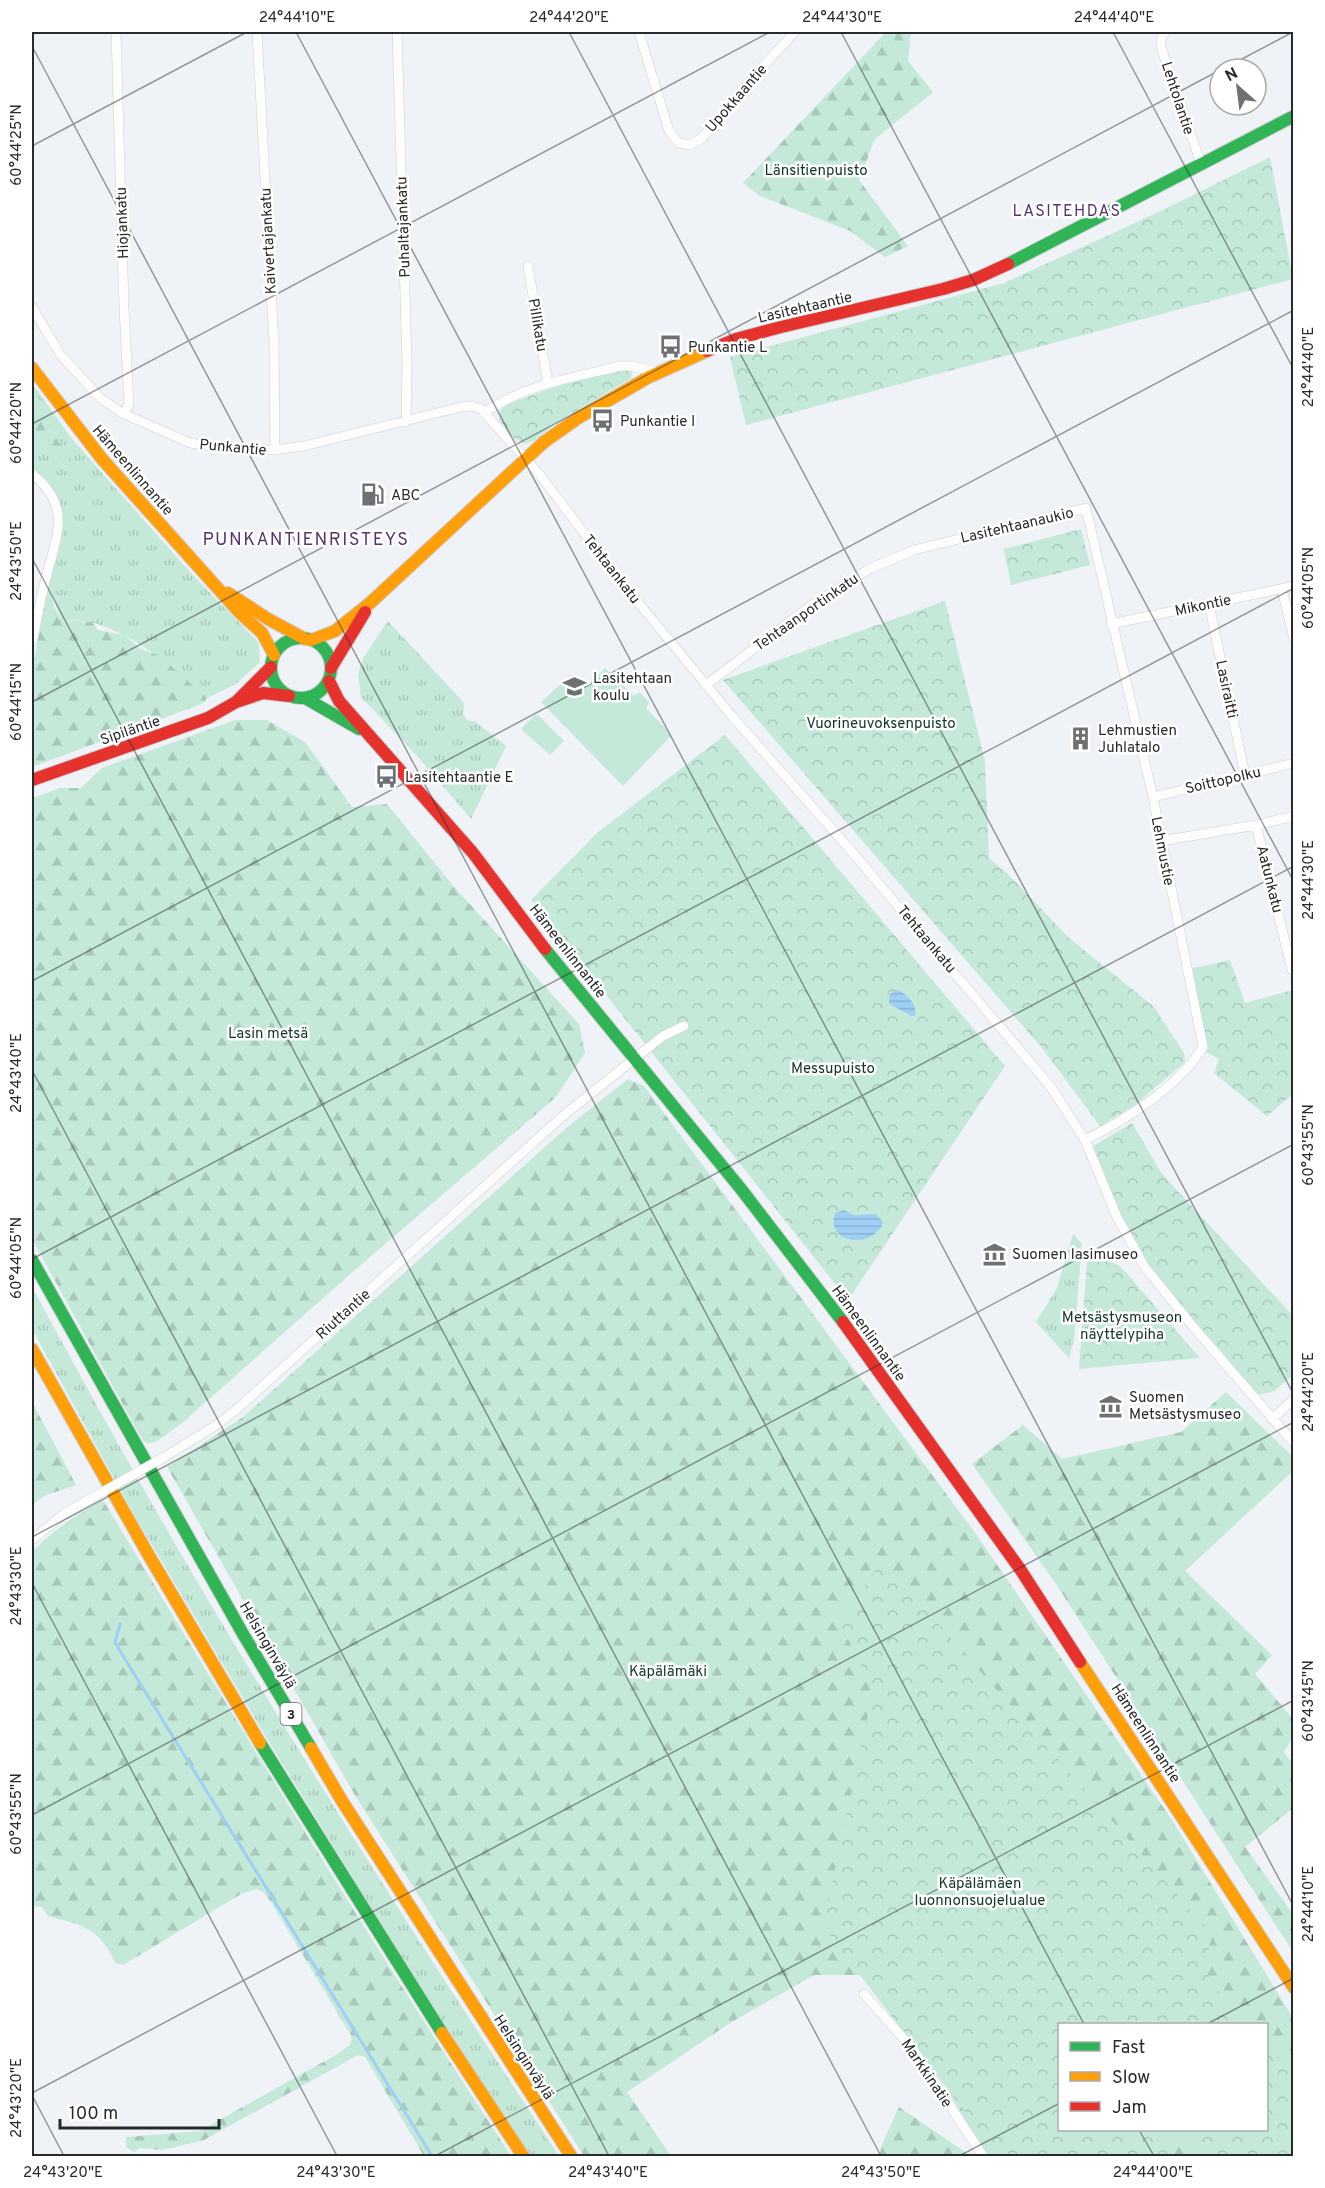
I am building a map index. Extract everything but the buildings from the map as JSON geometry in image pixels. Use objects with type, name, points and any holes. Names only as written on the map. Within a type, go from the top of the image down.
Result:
[{"type":"main road","name":"Lasitehtaantie","points":[[308,639],[334,631],[370,603],[544,442],[578,418],[658,372],[736,339],[973,280],[1035,251],[1293,116]]},
{"type":"main road","name":"Hämeenlinnantie","points":[[32,368],[102,459],[239,612],[262,633],[273,661]]},
{"type":"main road","name":"Hämeenlinnantie","points":[[217,586],[268,619],[308,639]]},
{"type":"main road","name":"Lasitehtaantie","points":[[330,674],[370,603]]},
{"type":"main road","points":[[308,639],[325,650],[330,674],[317,694],[305,698],[289,696],[276,685],[273,661],[278,649],[289,641],[308,639]]},
{"type":"main road","name":"Sipiläntie","points":[[236,702],[273,661]]},
{"type":"main road","name":"Hämeenlinnantie","points":[[330,674],[339,701],[473,853],[551,957],[741,1189],[846,1326],[1013,1559],[1180,1811],[1293,1988]]},
{"type":"main road","name":"Sipiläntie","points":[[32,780],[208,718],[236,702],[263,693],[289,696]]},
{"type":"main road","name":"Hämeenlinnantie","points":[[305,698],[368,735]]},
{"type":"main road","name":"Helsinginväylä","points":[[32,1260],[243,1634],[342,1801],[571,2157]]},
{"type":"main road","points":[[32,1349],[205,1651],[407,1980],[522,2157]]},
{"type":"street","name":"Hiojankatu","points":[[116,32],[129,404],[124,414]]},
{"type":"street","name":"Kaivertajankatu","points":[[257,32],[274,342],[275,450]]},
{"type":"street","name":"Puhaltajankatu","points":[[397,32],[407,362],[406,422]]},
{"type":"street","name":"Upokkaantie","points":[[639,32],[669,131],[679,143],[690,145],[702,138],[795,32]]},
{"type":"street","name":"Lehtolantie","points":[[1165,32],[1161,39],[1161,47],[1201,164]]},
{"type":"street","name":"Pillikatu","points":[[528,266],[548,384]]},
{"type":"street","name":"Punkantie","points":[[32,307],[60,354],[100,398],[124,414],[190,443],[242,450],[275,450],[304,446],[461,407],[478,407],[485,412]]},
{"type":"street","points":[[525,459],[485,412],[515,395],[548,384],[621,366],[658,372]]},
{"type":"street","name":"Tehtaankatu","points":[[525,459],[706,685],[847,846],[1050,1086],[1085,1140],[1117,1217],[1144,1266],[1293,1443]]},
{"type":"street","points":[[32,474],[50,493],[55,504],[59,530],[32,642]]},
{"type":"street","name":"Lasitehtaanaukio","points":[[948,541],[1086,508]]},
{"type":"street","name":"Lehmustie","points":[[1085,1140],[1117,1123],[1159,1093],[1194,1062],[1203,1047],[1153,797],[1086,508]]},
{"type":"street","name":"Tehtaanportinkatu","points":[[706,685],[779,628],[857,576],[904,554],[948,541]]},
{"type":"street","name":"Mikontie","points":[[1112,624],[1293,586]]},
{"type":"street","points":[[1282,589],[1293,639]]},
{"type":"street","name":"Lasiraitti","points":[[1209,604],[1245,775]]},
{"type":"street","name":"Soittopolku","points":[[1153,797],[1293,764]]},
{"type":"street","name":"Aatunkatu","points":[[1292,970],[1256,825],[1293,816]]},
{"type":"street","points":[[1161,841],[1256,825]]},
{"type":"street","name":"Riuttantie","points":[[32,1540],[64,1514],[218,1424],[556,1123],[663,1036],[684,1026]]},
{"type":"street","points":[[1272,1419],[1293,1399]]},
{"type":"street","name":"Markkinatie","points":[[864,1994],[913,2049],[983,2157]]},
{"type":"green space","name":"Länsitienpuisto","points":[[886,32],[911,32],[908,61],[933,92],[875,139],[859,180],[908,246],[885,257],[850,231],[760,196],[743,183]]},
{"type":"green space","points":[[1270,157],[1293,279],[746,425],[730,357],[1004,283],[1161,211]]},
{"type":"green space","points":[[622,370],[632,372],[631,378],[553,425],[535,440],[525,444],[513,437],[499,420],[500,411],[507,404],[563,384]]},
{"type":"green space","points":[[32,383],[72,439],[189,571],[259,643],[260,662],[236,684],[207,698],[168,664],[141,645],[111,629],[90,622],[61,620],[51,590],[48,589],[55,493],[32,475],[32,430],[64,468],[71,460],[32,404]]},
{"type":"green space","points":[[32,404],[72,461],[64,468],[32,430]]},
{"type":"green space","points":[[1081,529],[1090,565],[1011,585],[1004,549]]},
{"type":"green space","points":[[48,589],[51,590],[54,606],[61,620],[92,622],[98,630],[124,635],[141,649],[160,656],[207,698],[204,703],[32,767],[32,669]]},
{"type":"green space","name":"Vuorineuvoksenpuisto","points":[[945,601],[985,761],[989,858],[1009,875],[1068,937],[1154,1007],[1184,1053],[1185,1062],[1135,1105],[1100,1126],[1042,1048],[723,680]]},
{"type":"green space","points":[[388,621],[464,703],[463,714],[467,720],[476,722],[506,746],[471,819],[418,757],[361,697],[358,675],[363,658]]},
{"type":"green space","points":[[605,668],[634,696],[640,692],[649,702],[646,708],[671,736],[623,786],[541,702],[571,675],[585,688]]},
{"type":"green space","points":[[535,715],[538,715],[564,741],[550,755],[522,730]]},
{"type":"green space","name":"Lasin metsä","points":[[235,720],[267,720],[305,742],[352,807],[387,804],[455,888],[579,1024],[585,1053],[556,1097],[181,1424],[156,1442],[148,1443],[138,1432],[32,1239],[32,798],[60,788],[81,788],[102,768]]},
{"type":"green space","name":"Messupuisto","points":[[725,735],[1005,1066],[848,1300],[531,900],[598,832]]},
{"type":"green space","points":[[1230,960],[1245,1003],[1293,990],[1293,1094],[1267,1116],[1214,1073],[1219,1059],[1206,1052],[1190,969]]},
{"type":"green space","name":"Käpälämäki","points":[[628,1079],[644,1086],[976,1534],[1172,1820],[1293,2018],[1293,2156],[985,2156],[898,2001],[863,1975],[814,1975],[730,2023],[627,2092],[671,2156],[584,2156],[353,1792],[167,1467],[243,1417],[565,1129]]},
{"type":"green space","points":[[1132,1123],[1162,1174],[1293,1316],[1293,1375],[1274,1391],[1257,1395],[1148,1266],[1121,1216],[1093,1146]]},
{"type":"green space","points":[[1073,1234],[1082,1244],[1074,1339],[1069,1358],[1036,1322],[1057,1288]]},
{"type":"green space","name":"Metsästysmuseon näyttelypiha","points":[[1088,1250],[1121,1267],[1200,1358],[1079,1369]]},
{"type":"green space","points":[[32,1287],[136,1475],[244,1660],[399,1910],[559,2156],[530,2156],[423,1991],[274,1750],[133,1513],[32,1329]]},
{"type":"green space","points":[[1226,1392],[1293,1457],[1293,1471],[1185,1571],[1272,1655],[1255,1674],[1293,1719],[1293,1737],[1284,1752],[1293,1764],[1293,1808],[1245,1847],[1293,1914],[1293,1952],[1058,1587],[972,1464],[1023,1425],[1062,1459],[1181,1432]]},
{"type":"green space","points":[[32,1402],[76,1485],[44,1496],[32,1505]]},
{"type":"green space","points":[[103,1500],[406,1994],[511,2156],[424,2156],[365,2057],[358,2055],[204,2140],[163,2150],[140,2148],[134,2152],[126,2147],[126,2137],[200,2131],[339,2053],[350,2045],[352,2037],[271,1902],[264,1893],[257,1889],[241,1894],[123,1965],[115,1963],[103,1942],[89,1930],[48,1916],[42,1907],[32,1906],[32,1552],[65,1523]]},
{"type":"green space","name":"Käpälämäen luonnonsuojelualue","points":[[883,1561],[1213,1935],[1203,1966],[1238,2023],[1058,2023],[1058,2131],[1169,2131],[1175,2156],[999,2156],[823,1927],[873,1691],[839,1620]]},
{"type":"green space","points":[[1268,2054],[1293,2064],[1293,2156],[1209,2156],[1172,2131],[1268,2131]]},
{"type":"green space","points":[[899,2107],[971,2156],[879,2156]]},
{"type":"water","points":[[896,990],[904,993],[910,1000],[915,1007],[915,1015],[912,1016],[889,1004],[889,995]]},
{"type":"water","points":[[844,1210],[853,1215],[876,1214],[882,1226],[875,1234],[866,1238],[848,1239],[841,1236],[833,1222],[835,1213]]},
{"type":"waterway","points":[[120,1624],[115,1642],[120,1651],[432,2156]]},
{"type":"traffic: fast","points":[[1008,264],[1294,116]]},
{"type":"traffic: fast","points":[[301,638],[318,643],[326,651],[331,668],[326,685],[318,693],[301,698],[284,693],[276,685],[271,668],[276,651],[284,643],[301,638]]},
{"type":"traffic: fast","points":[[305,698],[359,729]]},
{"type":"traffic: fast","points":[[545,949],[741,1189],[843,1322]]},
{"type":"traffic: fast","points":[[32,1260],[243,1634],[311,1748]]},
{"type":"traffic: fast","points":[[260,1743],[442,2033]]},
{"type":"traffic: slow","points":[[311,640],[335,631],[370,603],[544,442],[578,418],[649,377],[707,351]]},
{"type":"traffic: slow","points":[[32,368],[102,459],[239,612],[262,633],[274,655]]},
{"type":"traffic: slow","points":[[228,593],[268,619],[305,639]]},
{"type":"traffic: slow","points":[[32,1349],[148,1554],[260,1743]]},
{"type":"traffic: slow","points":[[1080,1662],[1294,1988]]},
{"type":"traffic: slow","points":[[311,1748],[342,1801],[571,2156]]},
{"type":"traffic: slow","points":[[442,2033],[523,2156]]},
{"type":"traffic: jam","points":[[707,351],[736,339],[781,327],[943,289],[973,280],[1008,264]]},
{"type":"traffic: jam","points":[[331,668],[365,612]]},
{"type":"traffic: jam","points":[[237,701],[271,667]]},
{"type":"traffic: jam","points":[[329,681],[339,701],[473,853],[545,949]]},
{"type":"traffic: jam","points":[[32,780],[208,718],[236,702],[263,693],[289,696]]},
{"type":"traffic: jam","points":[[843,1322],[1020,1569],[1080,1662]]},
{"type":"place","name":"Punkantie L","points":[[670,347]]},
{"type":"place","name":"Punkantie I","points":[[602,421]]},
{"type":"place","name":"ABC","points":[[373,495]]},
{"type":"place","name":"Lasitehtaan koulu","points":[[575,687]]},
{"type":"place","name":"Lehmustien Juhlatalo","points":[[1080,739]]},
{"type":"place","name":"Lasitehtaantie E","points":[[387,777]]},
{"type":"place","name":"Suomen lasimuseo","points":[[994,1254]]},
{"type":"place","name":"Suomen Metsästysmuseo","points":[[1111,1406]]},
{"type":"district","name":"LASITEHDAS","points":[[1067,210]]},
{"type":"district","name":"PUNKANTIENRISTEYS","points":[[306,539]]}]
